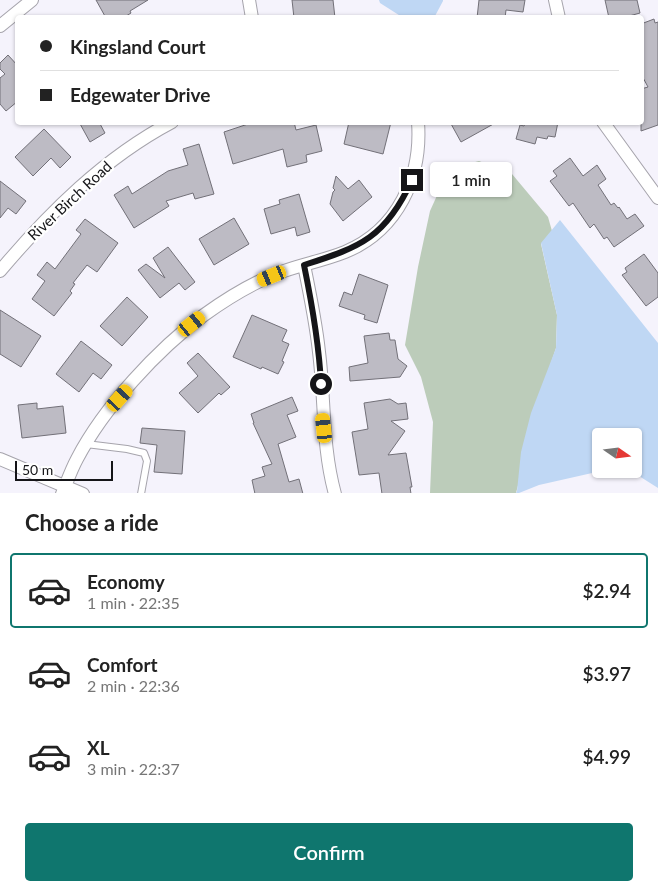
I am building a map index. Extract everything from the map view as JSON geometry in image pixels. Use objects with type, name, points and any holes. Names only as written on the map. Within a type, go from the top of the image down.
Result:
[{"type":"street","points":[[0,26],[32,0]]},
{"type":"street","points":[[249,0],[252,15]]},
{"type":"street","points":[[555,0],[558,15]]},
{"type":"street","name":"River Birch Road","points":[[0,271],[43,223],[82,185],[116,157],[166,125]]},
{"type":"street","points":[[63,490],[86,444],[120,398],[157,356],[180,334],[224,301],[258,281],[346,251],[362,243],[377,232],[404,199],[412,180],[418,160],[418,125]]},
{"type":"street","points":[[605,125],[658,198]]},
{"type":"street","points":[[304,265],[320,353],[327,456],[335,493]]},
{"type":"street","points":[[0,459],[63,490],[78,493]]},
{"type":"lane","points":[[86,444],[144,453],[147,461],[141,493]]},
{"type":"green space","points":[[479,161],[512,174],[548,217],[552,231],[541,244],[557,315],[556,348],[516,493],[430,493],[433,422],[421,377],[405,345],[418,267],[430,211],[449,169]]},
{"type":"water","points":[[379,0],[443,0],[436,15],[399,15],[380,3]]},
{"type":"water","points":[[560,220],[658,343],[658,488],[642,478],[642,428],[592,428],[592,473],[539,485],[516,493],[521,452],[531,413],[556,348],[557,315],[541,243]]},
{"type":"building","points":[[96,0],[148,0],[130,11],[131,13],[128,15],[104,15]]},
{"type":"building","points":[[292,0],[333,0],[335,15],[294,15]]},
{"type":"building","points":[[479,0],[525,0],[523,12],[506,10],[505,15],[477,15]]},
{"type":"building","points":[[605,0],[637,0],[640,13],[633,15],[608,15]]},
{"type":"building","points":[[654,19],[655,23],[658,22],[658,125],[641,131],[641,125],[644,125],[644,88],[648,87],[644,80],[644,23]]},
{"type":"building","points":[[8,55],[15,63],[15,104],[6,111],[0,104],[0,78],[5,74],[0,69],[0,63]]},
{"type":"building","points":[[81,125],[101,125],[105,133],[90,142]]},
{"type":"building","points":[[245,125],[295,125],[296,130],[316,125],[322,151],[306,155],[307,162],[287,167],[283,149],[233,164],[224,132]]},
{"type":"building","points":[[348,125],[390,125],[383,154],[344,144]]},
{"type":"building","points":[[452,125],[492,125],[461,142]]},
{"type":"building","points":[[520,125],[557,125],[555,137],[548,136],[547,139],[537,137],[535,144],[516,139]]},
{"type":"building","points":[[44,129],[71,157],[60,168],[51,158],[33,176],[15,157]]},
{"type":"building","points":[[199,144],[214,194],[195,199],[193,193],[166,201],[169,206],[134,228],[114,195],[128,186],[132,194],[168,171],[188,165],[183,149]]},
{"type":"building","points":[[570,158],[583,176],[597,165],[606,179],[598,185],[611,205],[614,203],[619,207],[627,219],[635,214],[644,226],[614,247],[607,237],[604,239],[594,224],[590,228],[573,203],[569,206],[550,181],[557,176],[553,171]]},
{"type":"building","points":[[336,176],[348,189],[359,180],[372,197],[343,221],[330,204],[335,190],[333,188]]},
{"type":"building","points":[[0,181],[26,201],[16,214],[8,208],[0,218]]},
{"type":"building","points":[[299,194],[310,232],[297,236],[295,227],[271,234],[264,209],[280,204],[279,200]]},
{"type":"building","points":[[234,218],[249,244],[214,265],[199,239]]},
{"type":"building","points":[[85,219],[118,243],[97,272],[87,265],[73,283],[75,284],[70,291],[72,293],[54,316],[32,299],[45,281],[37,275],[47,262],[55,269],[81,234],[76,230]]},
{"type":"building","points":[[168,247],[195,282],[185,290],[179,283],[160,298],[138,270],[146,264],[165,278],[153,258]]},
{"type":"building","points":[[644,254],[658,273],[658,297],[646,306],[622,275],[627,272],[625,268]]},
{"type":"building","points":[[359,274],[388,285],[377,323],[364,319],[365,315],[339,306],[344,292],[352,295]]},
{"type":"building","points":[[127,297],[148,317],[122,346],[100,326]]},
{"type":"building","points":[[0,310],[41,336],[21,367],[0,354]]},
{"type":"building","points":[[252,315],[287,330],[282,341],[289,344],[282,361],[284,362],[278,374],[233,357]]},
{"type":"building","points":[[389,333],[390,340],[395,340],[398,359],[407,366],[400,377],[350,381],[349,367],[368,363],[364,336]]},
{"type":"building","points":[[81,341],[112,365],[101,379],[93,373],[79,392],[56,374]]},
{"type":"building","points":[[198,353],[230,387],[221,395],[219,393],[198,413],[179,393],[198,376],[187,363]]},
{"type":"building","points":[[292,397],[298,411],[287,415],[296,437],[278,444],[289,482],[299,479],[303,493],[255,493],[252,480],[265,476],[262,467],[272,464],[253,423],[251,414]]},
{"type":"building","points":[[390,399],[398,404],[406,403],[408,419],[391,421],[405,431],[388,455],[406,453],[412,487],[410,487],[411,493],[382,493],[379,473],[359,475],[352,432],[368,429],[364,403]]},
{"type":"building","points":[[37,403],[37,409],[63,406],[66,433],[22,438],[18,405]]},
{"type":"building","points":[[142,428],[185,431],[182,474],[154,472],[157,445],[140,443]]},
{"type":"route","points":[[321,384],[320,353],[304,265],[346,251],[362,243],[377,232],[404,199],[412,180]]}]
